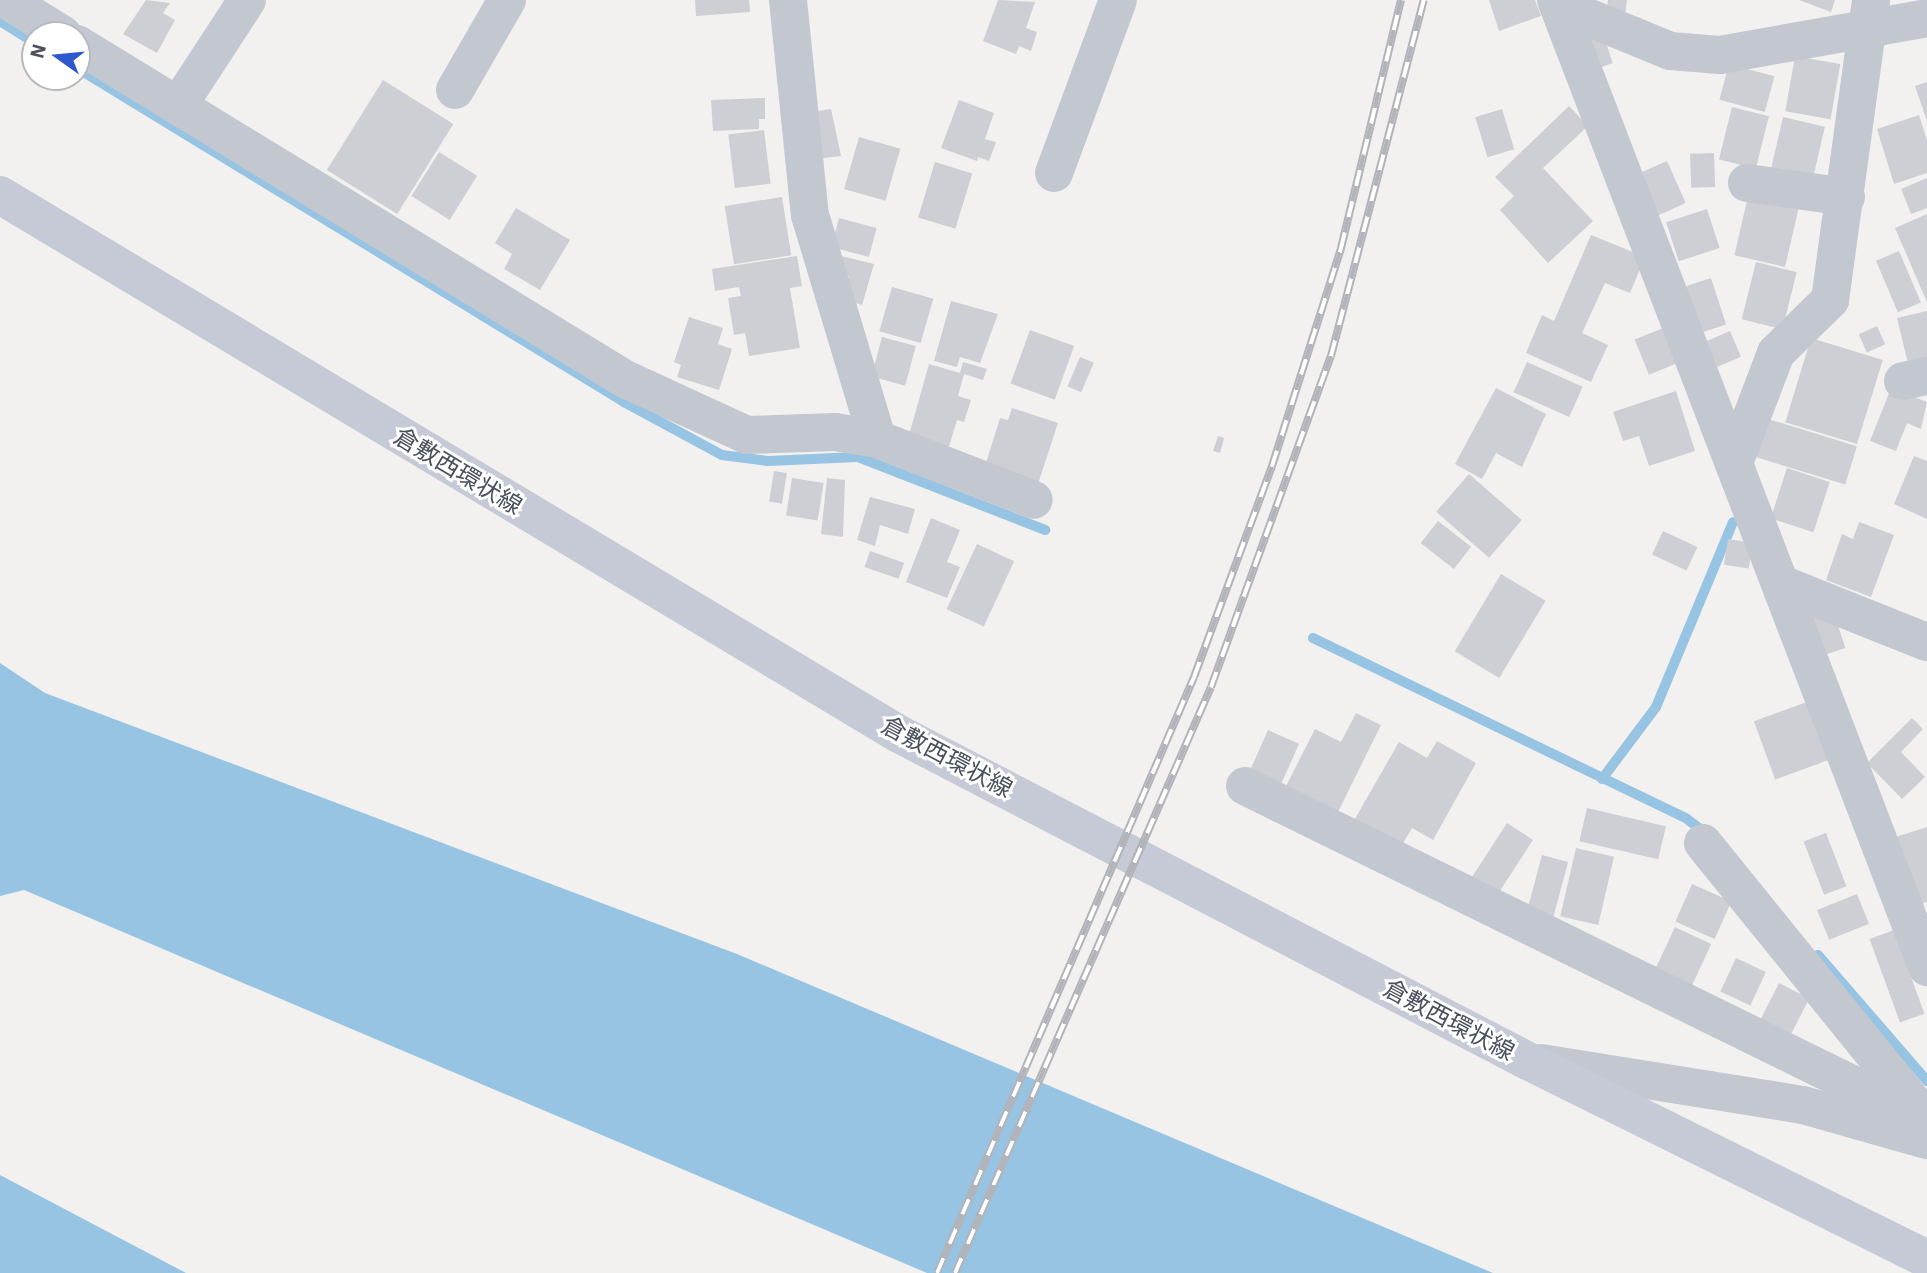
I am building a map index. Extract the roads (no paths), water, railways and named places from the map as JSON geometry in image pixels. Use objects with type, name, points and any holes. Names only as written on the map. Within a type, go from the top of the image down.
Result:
[{"type":"main road","name":"倉敷西環状線","points":[[0,195],[900,734],[1528,1061],[1927,1259]]},
{"type":"street","points":[[7,0],[41,21]]},
{"type":"street","points":[[178,106],[247,0]]},
{"type":"street","points":[[455,90],[508,0]]},
{"type":"street","points":[[788,0],[810,215],[877,439]]},
{"type":"street","points":[[1054,173],[1118,0]]},
{"type":"street","points":[[1557,2],[1670,51],[1720,55],[1869,14],[1927,18]]},
{"type":"street","points":[[1557,2],[1927,967]]},
{"type":"street","points":[[1734,463],[1776,353],[1830,300],[1869,14]]},
{"type":"street","points":[[91,53],[625,379],[747,435],[835,432],[877,439],[1034,500]]},
{"type":"street","points":[[1747,183],[1846,197]]},
{"type":"street","points":[[1781,584],[1927,642]]},
{"type":"street","points":[[1245,786],[1927,1120]]},
{"type":"street","points":[[1703,843],[1927,1120]]},
{"type":"street","points":[[1528,1061],[1803,1105],[1927,1140]]},
{"type":"water","points":[[0,663],[45,693],[737,954],[1493,1273],[927,1273],[24,890],[0,896]]},
{"type":"water","points":[[0,1175],[186,1273],[0,1273]]},
{"type":"waterway","points":[[0,21],[21,34]]},
{"type":"waterway","points":[[91,77],[624,402],[722,455],[768,461],[858,457],[1045,530]]},
{"type":"waterway","points":[[1602,779],[1656,707],[1733,522]]},
{"type":"waterway","points":[[1313,638],[1687,819],[1708,835]]},
{"type":"waterway","points":[[1818,955],[1927,1081]]},
{"type":"railway","points":[[937,1273],[1194,677],[1272,466],[1341,248],[1401,0]]},
{"type":"railway","points":[[955,1273],[1211,687],[1331,356],[1424,0]]}]
